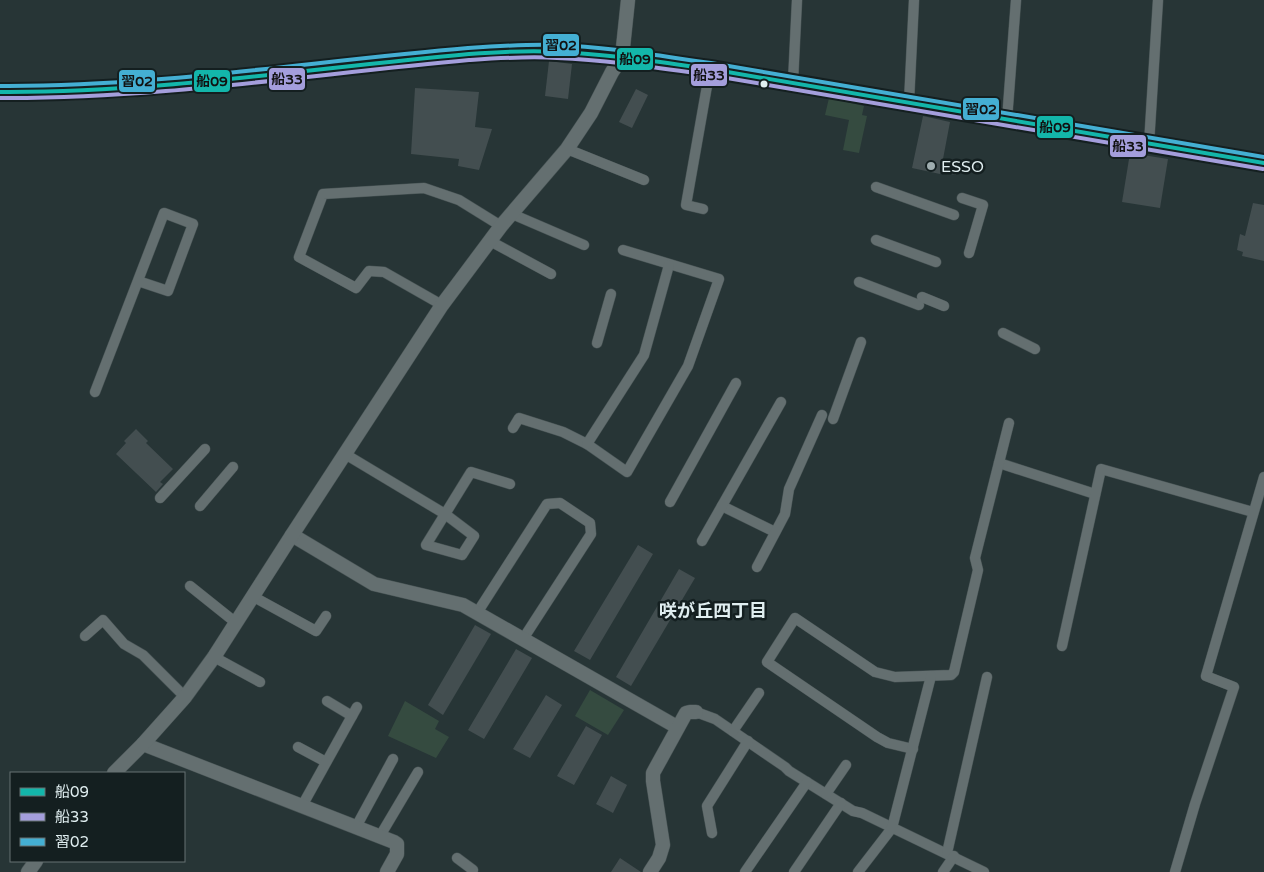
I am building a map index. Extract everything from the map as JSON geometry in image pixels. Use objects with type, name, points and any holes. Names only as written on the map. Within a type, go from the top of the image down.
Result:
[{"type":"main road","points":[[0,92],[69,93],[147,87],[404,60],[505,52],[562,52],[622,57],[793,82],[1264,164]]},
{"type":"street","points":[[115,772],[143,744],[214,657],[442,305],[501,226],[567,149],[591,113],[622,57],[628,0]]},
{"type":"street","points":[[793,82],[797,0]]},
{"type":"street","points":[[909,102],[914,0]]},
{"type":"street","points":[[1007,120],[1016,0]]},
{"type":"street","points":[[1149,144],[1158,0]]},
{"type":"street","points":[[703,209],[686,205],[710,69]]},
{"type":"street","points":[[567,149],[644,180]]},
{"type":"street","points":[[442,305],[384,272],[369,271],[356,288],[299,257],[323,194],[424,188],[459,200],[501,226]]},
{"type":"street","points":[[876,188],[954,215]]},
{"type":"street","points":[[962,198],[983,205],[969,253]]},
{"type":"street","points":[[95,392],[138,281],[164,214],[193,224],[168,291],[138,281]]},
{"type":"street","points":[[512,214],[584,245]]},
{"type":"street","points":[[876,240],[936,262]]},
{"type":"street","points":[[490,241],[551,274]]},
{"type":"street","points":[[513,428],[518,418],[562,432],[586,444],[627,472],[688,366],[719,279],[623,250]]},
{"type":"street","points":[[586,444],[644,355],[669,265]]},
{"type":"street","points":[[859,282],[944,306]]},
{"type":"street","points":[[597,343],[612,294]]},
{"type":"street","points":[[1003,332],[1036,349]]},
{"type":"street","points":[[833,419],[861,342]]},
{"type":"street","points":[[670,502],[736,384]]},
{"type":"street","points":[[702,541],[781,402]]},
{"type":"street","points":[[757,566],[786,514],[790,489],[822,415]]},
{"type":"street","points":[[913,749],[888,743],[767,662],[795,618],[875,672],[895,677],[952,675],[978,570],[975,558],[1008,423]]},
{"type":"street","points":[[160,498],[205,449]]},
{"type":"street","points":[[345,454],[444,514],[474,536],[462,555],[426,546],[444,514],[471,472],[510,484]]},
{"type":"street","points":[[998,463],[1095,494]]},
{"type":"street","points":[[200,506],[233,467]]},
{"type":"street","points":[[1062,646],[1101,470],[1253,512]]},
{"type":"street","points":[[1175,872],[1195,804],[1234,687],[1206,676],[1264,476]]},
{"type":"street","points":[[478,613],[547,504],[560,503],[590,523],[591,534],[523,640]]},
{"type":"street","points":[[722,506],[775,532]]},
{"type":"street","points":[[292,535],[374,584],[463,605],[677,727]]},
{"type":"street","points":[[190,586],[235,622]]},
{"type":"street","points":[[252,596],[316,631],[326,616]]},
{"type":"street","points":[[85,636],[103,620],[124,644],[143,655],[184,696]]},
{"type":"street","points":[[214,657],[260,682]]},
{"type":"street","points":[[873,872],[861,869],[892,828],[931,676]]},
{"type":"street","points":[[943,872],[950,855],[987,677]]},
{"type":"street","points":[[733,731],[759,693]]},
{"type":"street","points":[[302,806],[354,711],[327,702]]},
{"type":"street","points":[[650,872],[659,858],[663,845],[653,774],[686,713],[696,712],[715,719],[853,811],[862,813],[984,872]]},
{"type":"street","points":[[712,833],[707,806],[748,741]]},
{"type":"street","points":[[143,744],[397,844],[397,854],[388,872]]},
{"type":"street","points":[[298,747],[326,762]]},
{"type":"street","points":[[356,827],[393,759]]},
{"type":"street","points":[[826,794],[846,765]]},
{"type":"street","points":[[380,836],[418,772]]},
{"type":"street","points":[[745,872],[807,782]]},
{"type":"street","points":[[794,872],[841,803]]},
{"type":"street","points":[[457,858],[473,870]]},
{"type":"green space","points":[[829,98],[864,106],[862,115],[867,116],[859,153],[843,150],[849,120],[825,115]]},
{"type":"green space","points":[[590,690],[624,710],[608,735],[575,716]]},
{"type":"green space","points":[[405,701],[439,721],[435,729],[449,737],[436,758],[388,736]]},
{"type":"building","points":[[549,61],[572,64],[568,99],[545,96]]},
{"type":"building","points":[[415,88],[479,92],[475,127],[492,129],[479,170],[458,166],[459,159],[411,154]]},
{"type":"building","points":[[636,89],[648,95],[632,128],[619,122]]},
{"type":"building","points":[[923,116],[950,122],[943,159],[959,163],[956,175],[941,172],[940,174],[912,168]]},
{"type":"building","points":[[1130,153],[1168,159],[1160,208],[1122,202]]},
{"type":"building","points":[[1253,203],[1264,205],[1264,261],[1242,256],[1243,252],[1237,250],[1240,234],[1245,236]]},
{"type":"building","points":[[136,429],[148,441],[146,443],[173,469],[160,482],[163,484],[156,492],[116,454],[126,443],[124,441]]},
{"type":"building","points":[[638,545],[653,554],[590,660],[574,651]]},
{"type":"building","points":[[679,569],[695,578],[631,686],[616,677]]},
{"type":"building","points":[[475,625],[491,634],[443,715],[428,705]]},
{"type":"building","points":[[516,649],[532,658],[484,739],[468,730]]},
{"type":"building","points":[[546,695],[562,705],[530,758],[513,749]]},
{"type":"building","points":[[586,726],[602,735],[574,785],[557,776]]},
{"type":"building","points":[[611,776],[627,785],[613,813],[596,804]]},
{"type":"building","points":[[620,858],[641,872],[611,872]]},
{"type":"transit line","name":"習02","points":[[0,86],[59,85],[176,78],[468,48],[534,45],[575,46],[711,63],[1264,157]]},
{"type":"transit line","name":"船09","points":[[0,92],[59,91],[176,84],[480,53],[535,51],[576,53],[710,69],[1264,163]]},
{"type":"transit line","name":"船33","points":[[0,98],[59,97],[177,90],[469,60],[546,57],[633,65],[709,75],[1263,169]]},
{"type":"place","name":"ESSO","points":[[931,166]]},
{"type":"district","name":"咲が丘四丁目","points":[[713,611]]}]
